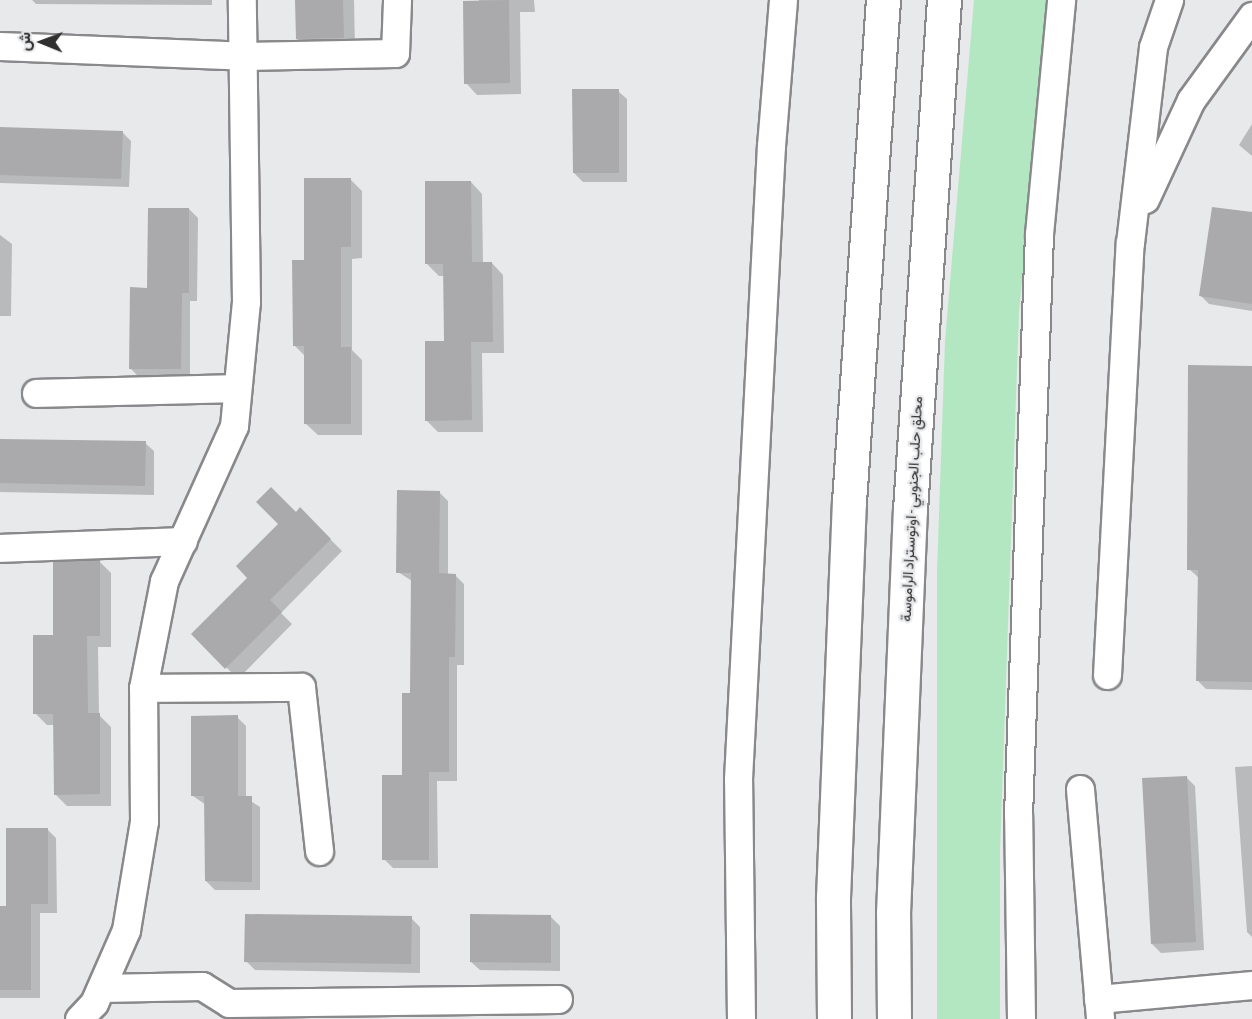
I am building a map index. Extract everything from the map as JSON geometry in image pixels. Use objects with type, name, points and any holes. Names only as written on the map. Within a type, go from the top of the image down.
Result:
[{"type":"highway","points":[[834,1019],[833,898],[849,502],[883,0]]},
{"type":"highway","name":"محلق حلب الجنوبي - اوتوستراد الراموسة","points":[[894,1019],[893,913],[909,522],[944,0]]},
{"type":"street","points":[[79,1019],[101,988],[126,930],[144,821],[142,688],[164,581],[234,426],[246,302],[242,0]]},
{"type":"street","points":[[0,46],[244,56],[395,53],[397,0]]},
{"type":"street","points":[[741,1019],[738,779],[771,146],[783,0]]},
{"type":"street","points":[[1021,1019],[1018,815],[1039,234],[1061,0]]},
{"type":"street","points":[[1107,675],[1130,243],[1153,47],[1169,0]]},
{"type":"street","points":[[1130,243],[1152,176],[1191,100],[1252,16]]},
{"type":"street","points":[[36,393],[237,388]]},
{"type":"street","points":[[0,548],[183,541]]},
{"type":"street","points":[[142,688],[301,687],[319,851]]},
{"type":"street","points":[[1080,789],[1099,1009],[1252,985]]},
{"type":"street","points":[[101,988],[202,986],[229,1003],[558,999]]},
{"type":"green space","points":[[974,0],[1048,0],[1019,313],[1000,851],[1000,1019],[937,1019],[937,572],[945,341]]},
{"type":"building","points":[[295,0],[343,0],[344,38],[296,39]]},
{"type":"building","points":[[509,0],[510,83],[464,84],[463,1]]},
{"type":"building","points":[[572,89],[619,89],[619,173],[573,173]]},
{"type":"building","points":[[0,127],[123,131],[121,179],[0,175]]},
{"type":"building","points":[[304,178],[351,178],[351,247],[341,247],[341,347],[351,347],[351,424],[304,424],[304,346],[293,346],[292,260],[304,260]]},
{"type":"building","points":[[425,181],[471,181],[472,262],[492,262],[493,342],[471,342],[472,420],[425,421],[425,341],[444,341],[443,264],[425,264]]},
{"type":"building","points":[[1212,207],[1252,212],[1252,304],[1199,296]]},
{"type":"building","points":[[148,208],[189,208],[189,293],[182,293],[181,369],[129,369],[130,287],[147,288]]},
{"type":"building","points":[[1188,365],[1252,366],[1252,682],[1196,681],[1198,570],[1187,570]]},
{"type":"building","points":[[0,439],[146,441],[145,486],[0,483]]},
{"type":"building","points":[[271,487],[296,512],[300,507],[331,539],[270,600],[282,612],[225,669],[191,634],[247,578],[236,566],[278,524],[256,502]]},
{"type":"building","points":[[397,490],[440,491],[439,573],[456,574],[455,657],[449,657],[449,772],[429,772],[429,860],[382,860],[382,775],[402,775],[402,693],[410,693],[411,573],[396,573]]},
{"type":"building","points":[[100,560],[100,636],[87,636],[88,713],[100,713],[100,794],[54,795],[53,714],[33,714],[33,635],[53,635],[53,562]]},
{"type":"building","points":[[238,715],[238,796],[252,796],[252,882],[205,881],[204,796],[191,796],[191,716]]},
{"type":"building","points":[[1187,776],[1196,942],[1151,944],[1142,778]]},
{"type":"building","points":[[6,828],[48,828],[48,904],[31,904],[31,990],[0,990],[0,906],[6,906]]},
{"type":"building","points":[[245,914],[412,916],[411,964],[244,962]]},
{"type":"building","points":[[470,914],[551,915],[551,963],[470,962]]}]
